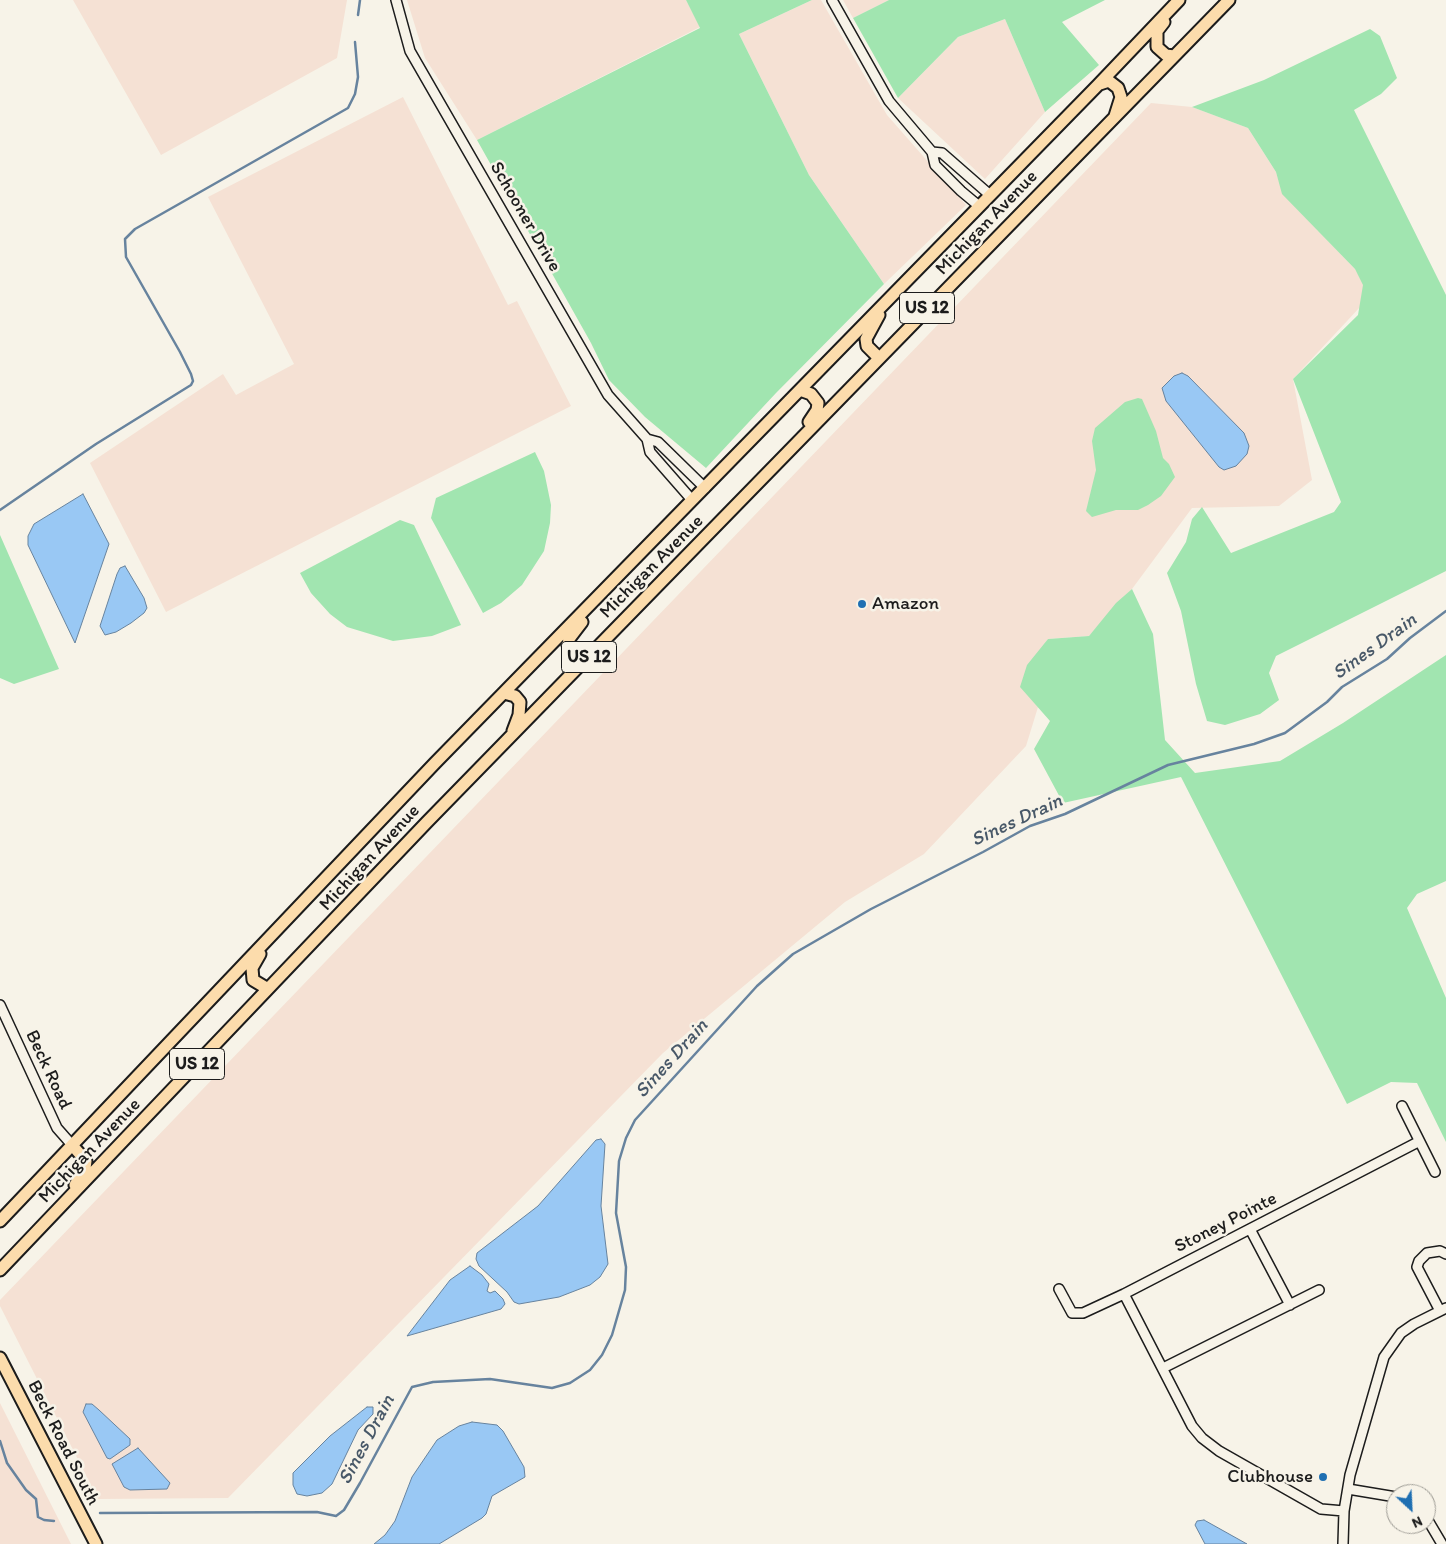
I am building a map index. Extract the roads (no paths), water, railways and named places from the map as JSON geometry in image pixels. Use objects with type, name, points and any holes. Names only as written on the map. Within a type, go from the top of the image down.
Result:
[{"type":"main road","name":"Michigan Avenue","points":[[0,1270],[510,738],[1229,0]]},
{"type":"main road","name":"Michigan Avenue","points":[[0,1221],[504,693],[1178,1]]},
{"type":"main road","points":[[1174,56],[1162,52],[1157,47],[1156,40],[1157,31],[1178,1]]},
{"type":"main road","points":[[1098,85],[1109,80],[1118,88],[1121,97],[1114,118]]},
{"type":"main road","points":[[879,358],[867,346],[866,339],[890,297]]},
{"type":"main road","points":[[800,390],[811,394],[818,404],[817,410],[804,435]]},
{"type":"main road","points":[[586,660],[570,652],[569,639],[607,588]]},
{"type":"main road","points":[[504,693],[515,696],[520,706],[510,738]]},
{"type":"main road","points":[[268,989],[253,980],[252,968],[275,932]]},
{"type":"main road","points":[[67,1200],[85,1168],[86,1161],[72,1145]]},
{"type":"main road","name":"Beck Road South","points":[[0,1358],[96,1544]]},
{"type":"street","name":"Schooner Drive","points":[[396,0],[410,51],[608,395],[647,439],[650,452],[692,500]]},
{"type":"street","points":[[832,0],[889,101],[932,152],[936,165],[961,191],[979,206]]},
{"type":"street","points":[[932,152],[942,153],[990,195]]},
{"type":"street","name":"Schooner Drive","points":[[647,439],[658,442],[705,488]]},
{"type":"street","name":"Beck Road","points":[[0,1005],[57,1128],[72,1145]]},
{"type":"street","points":[[1402,1106],[1434,1172]]},
{"type":"street","name":"Stoney Pointe","points":[[1058,1289],[1072,1313],[1083,1313],[1124,1294],[1418,1142]]},
{"type":"street","points":[[1250,1229],[1290,1305]]},
{"type":"street","points":[[1343,1544],[1344,1511],[1353,1462],[1384,1357],[1400,1333],[1443,1309],[1418,1267],[1419,1261],[1427,1253],[1440,1251],[1446,1254]]},
{"type":"street","points":[[1163,1368],[1319,1290]]},
{"type":"street","points":[[1124,1294],[1192,1426],[1210,1445],[1321,1509],[1344,1511]]},
{"type":"street","points":[[1348,1489],[1386,1495]]},
{"type":"water","points":[[1182,373],[1188,376],[1244,433],[1249,446],[1247,454],[1236,466],[1224,470],[1219,467],[1166,401],[1162,388],[1174,376]]},
{"type":"water","points":[[83,494],[109,544],[75,643],[28,545],[28,536],[34,524]]},
{"type":"water","points":[[125,566],[144,598],[147,608],[144,613],[131,623],[116,632],[105,635],[100,626],[117,574],[120,568]]},
{"type":"water","points":[[601,1139],[605,1144],[601,1206],[608,1264],[600,1277],[590,1285],[559,1297],[519,1304],[514,1302],[507,1292],[479,1266],[476,1259],[477,1253],[538,1206],[596,1140]]},
{"type":"water","points":[[470,1266],[482,1275],[489,1284],[487,1291],[490,1293],[495,1291],[503,1299],[505,1304],[501,1309],[407,1336],[450,1280]]},
{"type":"water","points":[[86,1404],[92,1404],[99,1410],[130,1439],[130,1445],[110,1459],[107,1458],[83,1412]]},
{"type":"water","points":[[367,1407],[373,1407],[373,1414],[358,1430],[332,1484],[322,1493],[307,1496],[297,1494],[293,1485],[293,1473],[330,1436]]},
{"type":"water","points":[[472,1422],[497,1425],[503,1431],[524,1467],[525,1477],[492,1496],[486,1514],[482,1518],[439,1544],[374,1544],[385,1535],[395,1521],[412,1477],[437,1440],[459,1426]]},
{"type":"water","points":[[138,1448],[170,1483],[167,1489],[130,1490],[124,1487],[112,1464]]},
{"type":"water","points":[[1204,1520],[1247,1544],[1205,1544],[1195,1525],[1197,1521]]},
{"type":"waterway","points":[[358,15],[360,0]]},
{"type":"waterway","points":[[0,510],[96,444],[191,385],[193,381],[191,374],[180,352],[126,257],[125,239],[135,229],[348,108],[355,94],[358,77],[355,42]]},
{"type":"waterway","name":"Sines Drain","points":[[100,1513],[317,1512],[336,1516],[344,1510],[360,1483],[412,1387],[433,1382],[490,1379],[552,1388],[570,1383],[590,1370],[602,1355],[612,1335],[625,1290],[626,1267],[616,1213],[619,1161],[626,1138],[635,1120],[757,986],[793,954],[871,909],[1030,826],[1065,814],[1168,765],[1254,744],[1285,733],[1327,702],[1342,687],[1387,659],[1410,638],[1446,611]]},
{"type":"waterway","name":"Sines Drain","points":[[0,1441],[7,1463],[26,1490],[36,1499],[38,1517],[54,1521]]},
{"type":"place","name":"Amazon","points":[[862,604]]},
{"type":"place","name":"Clubhouse","points":[[1323,1477]]}]
